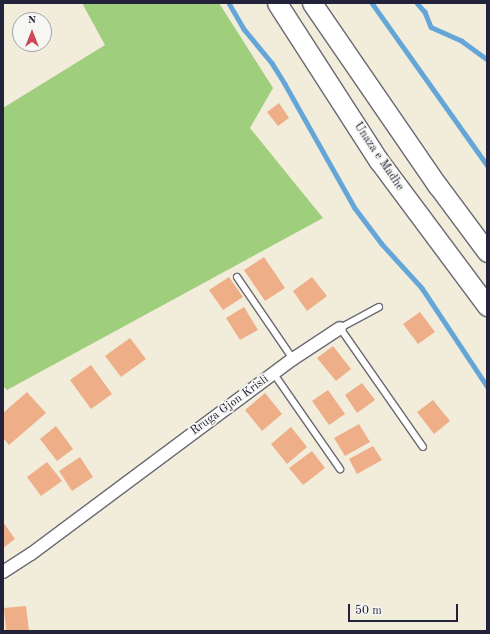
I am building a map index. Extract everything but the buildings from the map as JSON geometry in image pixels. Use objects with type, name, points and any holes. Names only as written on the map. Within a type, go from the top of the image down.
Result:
[{"type":"highway","name":"Unaza e Madhe","points":[[277,3],[379,160],[487,306]]},
{"type":"highway","points":[[312,3],[434,180],[487,252]]},
{"type":"street","name":"Rruga Gjon Krisli","points":[[3,572],[31,554],[293,359],[340,328]]},
{"type":"lane","points":[[237,277],[293,359]]},
{"type":"lane","points":[[379,306],[340,328],[423,448]]},
{"type":"lane","points":[[274,374],[340,469]]},
{"type":"green space","points":[[82,3],[219,3],[273,88],[250,128],[323,218],[7,390],[3,386],[3,108],[105,45]]},
{"type":"waterway","points":[[229,3],[244,29],[272,63],[285,84],[355,208],[382,244],[422,288],[487,386]]},
{"type":"waterway","points":[[372,3],[487,165]]},
{"type":"waterway","points":[[417,3],[425,12],[431,27],[462,41],[487,59]]}]
